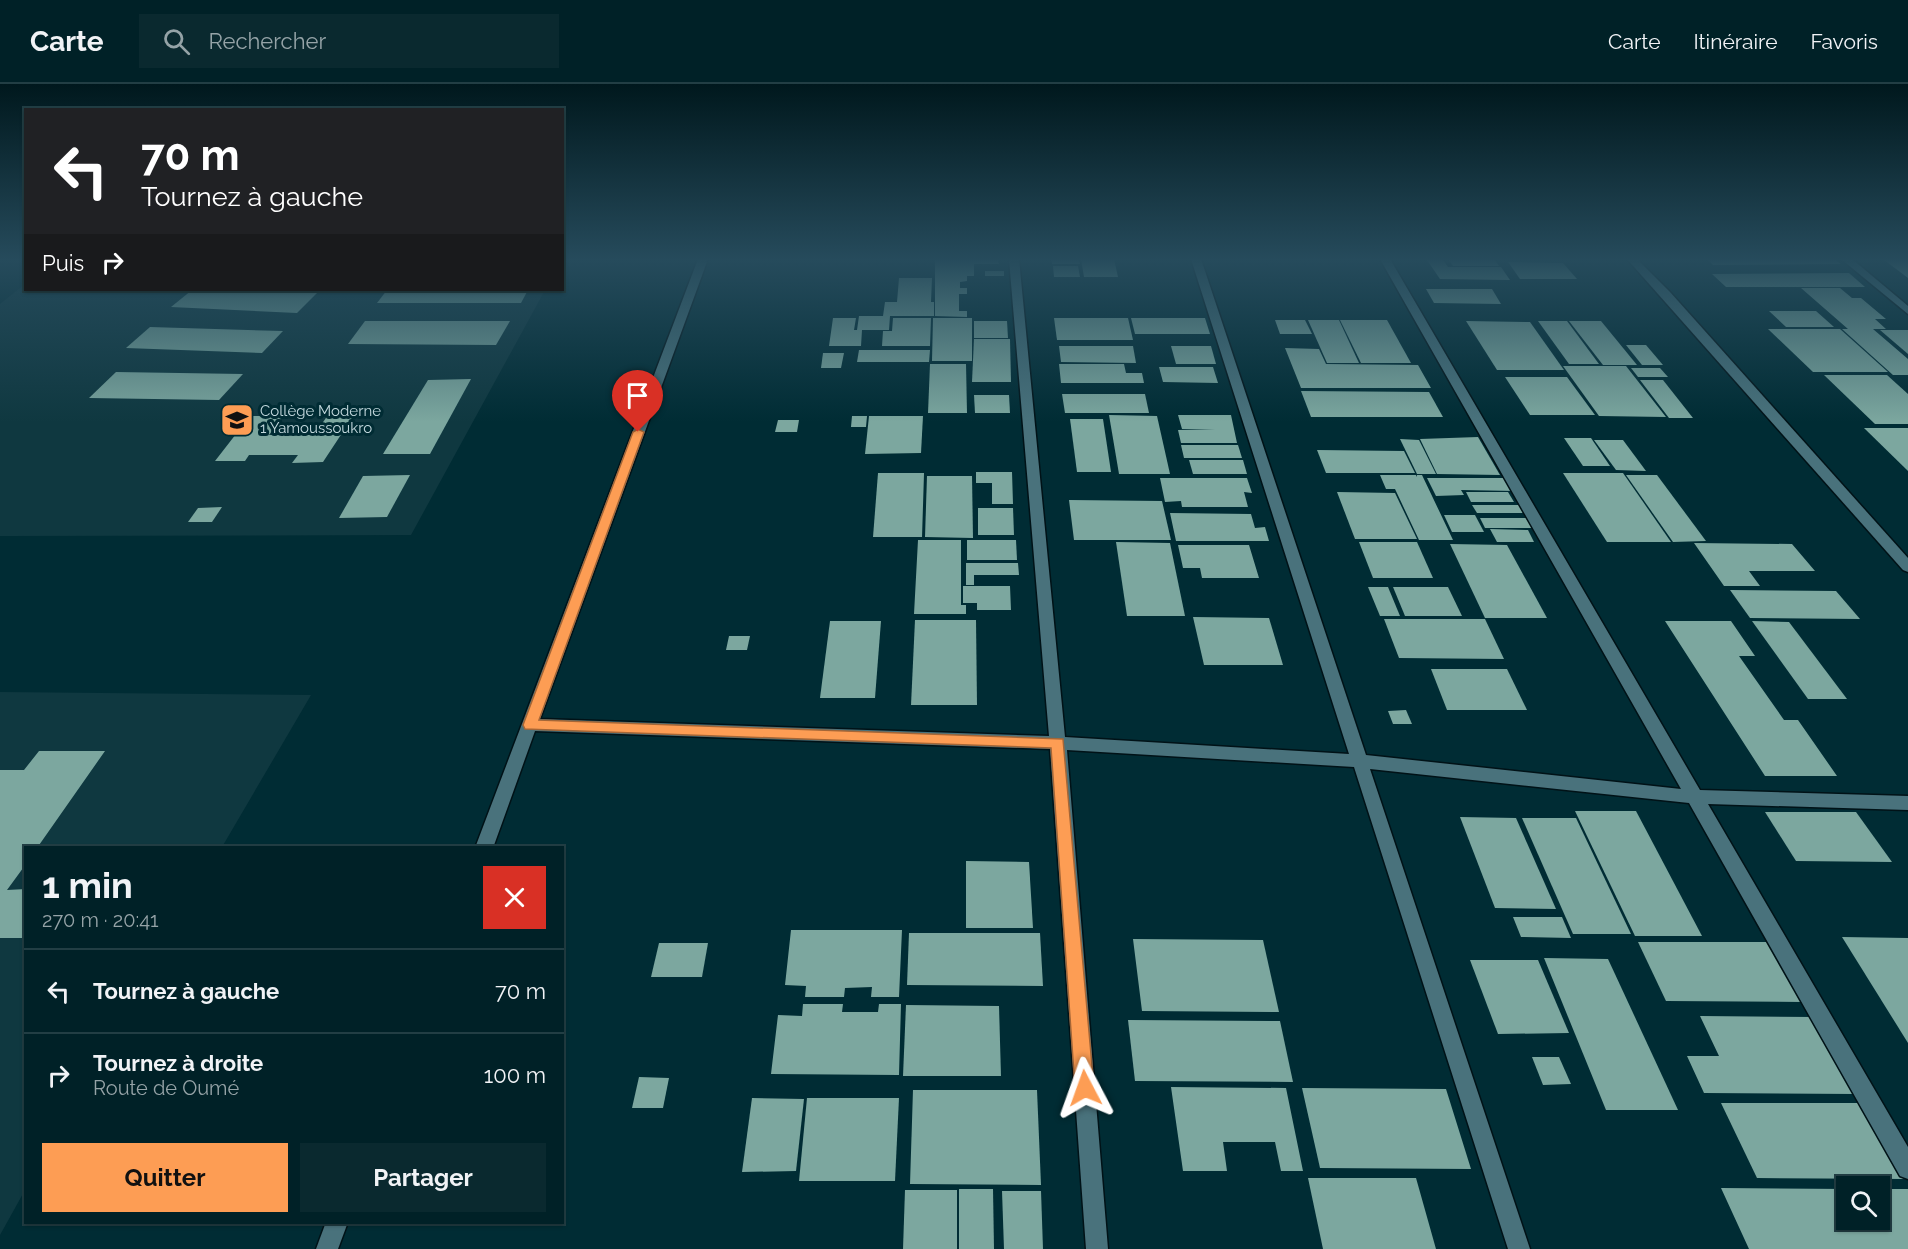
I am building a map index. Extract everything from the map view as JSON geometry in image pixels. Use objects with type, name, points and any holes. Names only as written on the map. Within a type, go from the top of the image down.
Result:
[{"type":"street","points":[[485,846],[683,313]]},
{"type":"street","points":[[1019,313],[1058,743],[1097,1249]]},
{"type":"street","points":[[1214,313],[1518,1249]]},
{"type":"street","points":[[1416,313],[1908,1168]]},
{"type":"street","points":[[1683,313],[1908,567]]},
{"type":"street","points":[[530,725],[1058,743],[1359,762],[1692,796],[1908,803]]},
{"type":"street","points":[[327,1249],[336,1224]]},
{"type":"shaded area","name":"Collège Moderne 1 Yamoussoukro","points":[[0,313],[532,313],[411,535],[0,536]]},
{"type":"shaded area","points":[[0,692],[311,695],[223,846],[24,846],[24,1192],[0,1235]]},
{"type":"building","points":[[883,313],[934,313],[934,316],[890,316],[889,330],[862,330],[861,346],[829,346],[833,318],[856,318],[854,330],[857,330],[859,316],[883,316]]},
{"type":"building","points":[[935,313],[967,313],[967,317],[935,316]]},
{"type":"building","points":[[1772,313],[1819,313],[1834,327],[1786,327]]},
{"type":"building","points":[[1830,313],[1879,313],[1886,319],[1875,319],[1886,329],[1873,329],[1908,359],[1908,375],[1893,375],[1842,329],[1848,329]]},
{"type":"building","points":[[893,318],[931,318],[930,346],[882,346],[883,331],[892,331]]},
{"type":"building","points":[[933,318],[972,318],[972,361],[932,361]]},
{"type":"building","points":[[1054,318],[1128,318],[1133,340],[1057,340]]},
{"type":"building","points":[[1131,318],[1205,318],[1210,334],[1135,334]]},
{"type":"building","points":[[1275,320],[1305,320],[1312,334],[1280,334]]},
{"type":"building","points":[[1308,320],[1339,320],[1359,363],[1327,363]]},
{"type":"building","points":[[1340,320],[1387,320],[1411,363],[1361,363]]},
{"type":"building","points":[[365,321],[510,321],[496,345],[348,344]]},
{"type":"building","points":[[974,321],[1007,321],[1008,338],[974,338]]},
{"type":"building","points":[[1466,321],[1530,322],[1564,370],[1497,370]]},
{"type":"building","points":[[1538,321],[1567,321],[1599,364],[1569,364]]},
{"type":"building","points":[[1569,321],[1601,321],[1637,365],[1603,365]]},
{"type":"building","points":[[150,327],[283,331],[262,353],[126,348]]},
{"type":"building","points":[[1768,329],[1840,329],[1888,372],[1813,372]]},
{"type":"building","points":[[1880,330],[1908,330],[1908,354]]},
{"type":"building","points":[[974,339],[1010,339],[1011,382],[972,382]]},
{"type":"building","points":[[1626,345],[1646,345],[1663,365],[1642,365]]},
{"type":"building","points":[[1059,346],[1133,346],[1136,363],[1061,362]]},
{"type":"building","points":[[1171,346],[1211,346],[1216,364],[1176,364]]},
{"type":"building","points":[[1285,348],[1319,349],[1326,364],[1418,365],[1431,388],[1301,388]]},
{"type":"building","points":[[859,350],[930,350],[929,362],[857,362]]},
{"type":"building","points":[[823,353],[844,353],[841,368],[821,368]]},
{"type":"building","points":[[930,364],[966,364],[967,413],[928,413]]},
{"type":"building","points":[[1059,364],[1124,364],[1126,373],[1142,373],[1144,383],[1061,383]]},
{"type":"building","points":[[1563,366],[1626,366],[1666,417],[1599,416]]},
{"type":"building","points":[[1159,367],[1213,367],[1218,383],[1163,382]]},
{"type":"building","points":[[1631,368],[1660,368],[1668,377],[1638,377]]},
{"type":"building","points":[[116,372],[243,374],[219,400],[89,398]]},
{"type":"building","points":[[1824,375],[1887,375],[1908,394],[1908,424],[1875,424]]},
{"type":"building","points":[[1505,377],[1567,377],[1595,415],[1530,415]]},
{"type":"building","points":[[471,379],[430,454],[383,454],[428,380]]},
{"type":"building","points":[[1640,380],[1663,380],[1693,418],[1669,418]]},
{"type":"building","points":[[1301,391],[1429,392],[1443,417],[1311,417]]},
{"type":"building","points":[[1062,394],[1145,394],[1149,413],[1065,413]]},
{"type":"building","points":[[974,395],[1009,395],[1010,413],[975,413]]},
{"type":"building","points":[[328,415],[354,415],[323,462],[292,463],[298,455],[249,455],[245,461],[215,461],[250,416],[283,416],[269,435],[314,435]]},
{"type":"building","points":[[1109,415],[1157,416],[1170,474],[1119,474]]},
{"type":"building","points":[[1178,415],[1231,415],[1237,443],[1181,443],[1178,430],[1215,429],[1182,429]]},
{"type":"building","points":[[852,416],[867,416],[866,427],[851,427]]},
{"type":"building","points":[[869,416],[923,416],[921,453],[865,454]]},
{"type":"building","points":[[1070,419],[1103,419],[1111,472],[1077,472]]},
{"type":"building","points":[[778,420],[799,420],[797,432],[775,432]]},
{"type":"building","points":[[1864,428],[1908,428],[1908,471]]},
{"type":"building","points":[[1478,437],[1500,475],[1437,474],[1420,439]]},
{"type":"building","points":[[1564,438],[1591,438],[1610,466],[1583,466]]},
{"type":"building","points":[[1400,439],[1419,440],[1436,474],[1417,474]]},
{"type":"building","points":[[1594,440],[1623,440],[1646,471],[1616,470]]},
{"type":"building","points":[[1181,445],[1238,445],[1242,458],[1184,458]]},
{"type":"building","points":[[1317,450],[1404,451],[1415,473],[1326,473]]},
{"type":"building","points":[[1189,460],[1243,460],[1247,474],[1193,474]]},
{"type":"building","points":[[976,472],[1012,472],[1013,504],[992,504],[992,483],[976,483]]},
{"type":"building","points":[[878,473],[924,473],[922,537],[873,537]]},
{"type":"building","points":[[1563,473],[1623,473],[1671,542],[1607,542]]},
{"type":"building","points":[[410,475],[387,517],[339,518],[363,476]]},
{"type":"building","points":[[1380,475],[1416,475],[1417,477],[1417,475],[1422,475],[1453,540],[1419,540],[1395,489],[1386,489]]},
{"type":"building","points":[[1626,475],[1657,475],[1706,541],[1673,542]]},
{"type":"building","points":[[927,476],[972,476],[973,538],[925,537]]},
{"type":"building","points":[[1160,478],[1247,478],[1252,493],[1244,492],[1248,507],[1182,507],[1181,501],[1165,502]]},
{"type":"building","points":[[1427,478],[1507,478],[1515,491],[1461,490],[1464,495],[1436,496]]},
{"type":"building","points":[[1337,492],[1395,493],[1417,539],[1355,539]]},
{"type":"building","points":[[1466,492],[1508,492],[1514,502],[1471,502]]},
{"type":"building","points":[[1069,500],[1162,501],[1171,540],[1074,540]]},
{"type":"building","points":[[1472,505],[1519,505],[1523,513],[1477,513]]},
{"type":"building","points":[[222,507],[212,522],[188,522],[198,508]]},
{"type":"building","points":[[978,508],[1013,508],[1014,535],[978,535]]},
{"type":"building","points":[[1170,513],[1251,514],[1255,528],[1265,527],[1269,541],[1176,541]]},
{"type":"building","points":[[1444,515],[1475,515],[1484,532],[1452,532]]},
{"type":"building","points":[[1480,518],[1530,518],[1536,528],[1485,528]]},
{"type":"building","points":[[1490,529],[1528,530],[1534,542],[1497,542]]},
{"type":"building","points":[[918,540],[961,540],[961,605],[966,605],[966,614],[914,614]]},
{"type":"building","points":[[967,540],[1016,540],[1017,560],[967,560]]},
{"type":"building","points":[[1116,542],[1170,543],[1185,616],[1127,616]]},
{"type":"building","points":[[1359,542],[1417,542],[1433,578],[1373,578]]},
{"type":"building","points":[[1694,543],[1792,544],[1815,571],[1749,571],[1760,586],[1724,586]]},
{"type":"building","points":[[1450,544],[1507,545],[1547,618],[1485,618]]},
{"type":"building","points":[[1178,545],[1249,545],[1259,578],[1202,578],[1200,568],[1183,568]]},
{"type":"building","points":[[966,563],[1018,563],[1019,575],[974,575],[974,585],[966,585]]},
{"type":"building","points":[[963,586],[1010,586],[1011,610],[977,610],[977,603],[963,603]]},
{"type":"building","points":[[1368,587],[1388,587],[1400,616],[1380,616]]},
{"type":"building","points":[[1393,587],[1448,587],[1462,616],[1405,616]]},
{"type":"building","points":[[1730,590],[1836,591],[1860,619],[1750,618]]},
{"type":"building","points":[[1193,617],[1269,618],[1283,665],[1204,665]]},
{"type":"building","points":[[1384,619],[1485,619],[1504,659],[1399,658]]},
{"type":"building","points":[[915,620],[976,620],[977,705],[911,705]]},
{"type":"building","points":[[830,621],[881,621],[875,698],[820,698]]},
{"type":"building","points":[[1665,621],[1731,621],[1755,656],[1739,656],[1784,720],[1798,720],[1837,776],[1765,776]]},
{"type":"building","points":[[1752,621],[1789,622],[1847,699],[1808,699]]},
{"type":"building","points":[[729,636],[750,636],[747,650],[726,650]]},
{"type":"building","points":[[1431,669],[1507,669],[1527,710],[1447,710]]},
{"type":"building","points":[[1406,710],[1412,724],[1393,724],[1388,711]]},
{"type":"building","points":[[39,751],[105,751],[38,846],[24,846],[24,867],[7,890],[24,889],[24,938],[0,938],[0,770],[24,770]]},
{"type":"building","points":[[1575,811],[1636,811],[1702,936],[1635,936]]},
{"type":"building","points":[[1765,812],[1856,812],[1892,862],[1796,861]]},
{"type":"building","points":[[1460,817],[1516,818],[1556,909],[1495,908]]},
{"type":"building","points":[[1522,818],[1576,818],[1631,934],[1573,934]]},
{"type":"building","points":[[966,861],[1029,862],[1033,928],[966,928]]},
{"type":"building","points":[[1513,917],[1562,917],[1571,938],[1521,937]]},
{"type":"building","points":[[791,930],[902,930],[899,997],[871,997],[872,987],[845,988],[844,997],[805,997],[806,986],[785,985]]},
{"type":"building","points":[[909,933],[1040,933],[1043,986],[907,985]]},
{"type":"building","points":[[1842,937],[1908,938],[1908,1043]]},
{"type":"building","points":[[1133,939],[1263,940],[1279,1012],[1142,1011]]},
{"type":"building","points":[[1638,942],[1768,942],[1802,1002],[1666,1001]]},
{"type":"building","points":[[659,943],[708,943],[702,977],[651,977]]},
{"type":"building","points":[[1544,958],[1608,959],[1678,1110],[1606,1110]]},
{"type":"building","points":[[1470,960],[1538,960],[1569,1033],[1498,1034]]},
{"type":"building","points":[[803,1004],[843,1004],[842,1012],[878,1012],[879,1004],[901,1004],[899,1075],[771,1074],[778,1015],[802,1016]]},
{"type":"building","points":[[906,1005],[999,1006],[1001,1076],[903,1076]]},
{"type":"building","points":[[1700,1016],[1813,1017],[1856,1094],[1704,1093],[1687,1056],[1719,1056]]},
{"type":"building","points":[[1128,1020],[1280,1021],[1293,1082],[1135,1081]]},
{"type":"building","points":[[1532,1057],[1559,1057],[1571,1084],[1543,1085]]},
{"type":"building","points":[[639,1077],[669,1078],[663,1108],[632,1108]]},
{"type":"building","points":[[1171,1087],[1286,1088],[1303,1171],[1281,1171],[1275,1142],[1223,1142],[1227,1171],[1183,1171]]},
{"type":"building","points":[[1302,1088],[1446,1089],[1471,1169],[1320,1168]]},
{"type":"building","points":[[913,1090],[1037,1090],[1041,1185],[910,1184]]},
{"type":"building","points":[[752,1098],[804,1099],[796,1171],[742,1172]]},
{"type":"building","points":[[807,1098],[899,1098],[895,1181],[799,1181]]},
{"type":"building","points":[[1721,1103],[1863,1103],[1906,1179],[1890,1179],[1890,1176],[1757,1178]]},
{"type":"building","points":[[1308,1178],[1416,1178],[1436,1249],[1323,1249]]},
{"type":"building","points":[[1721,1188],[1836,1189],[1836,1230],[1890,1230],[1890,1189],[1908,1189],[1908,1249],[1749,1249]]},
{"type":"building","points":[[959,1189],[993,1189],[994,1249],[959,1249]]},
{"type":"building","points":[[905,1190],[957,1190],[957,1249],[903,1249]]},
{"type":"building","points":[[1002,1191],[1041,1191],[1043,1249],[1004,1249]]},
{"type":"place","name":"Collège Moderne 1 Yamoussoukro","points":[[237,420]]},
{"type":"route","points":[[638,432],[530,725],[1058,743],[1085,1088]]}]
